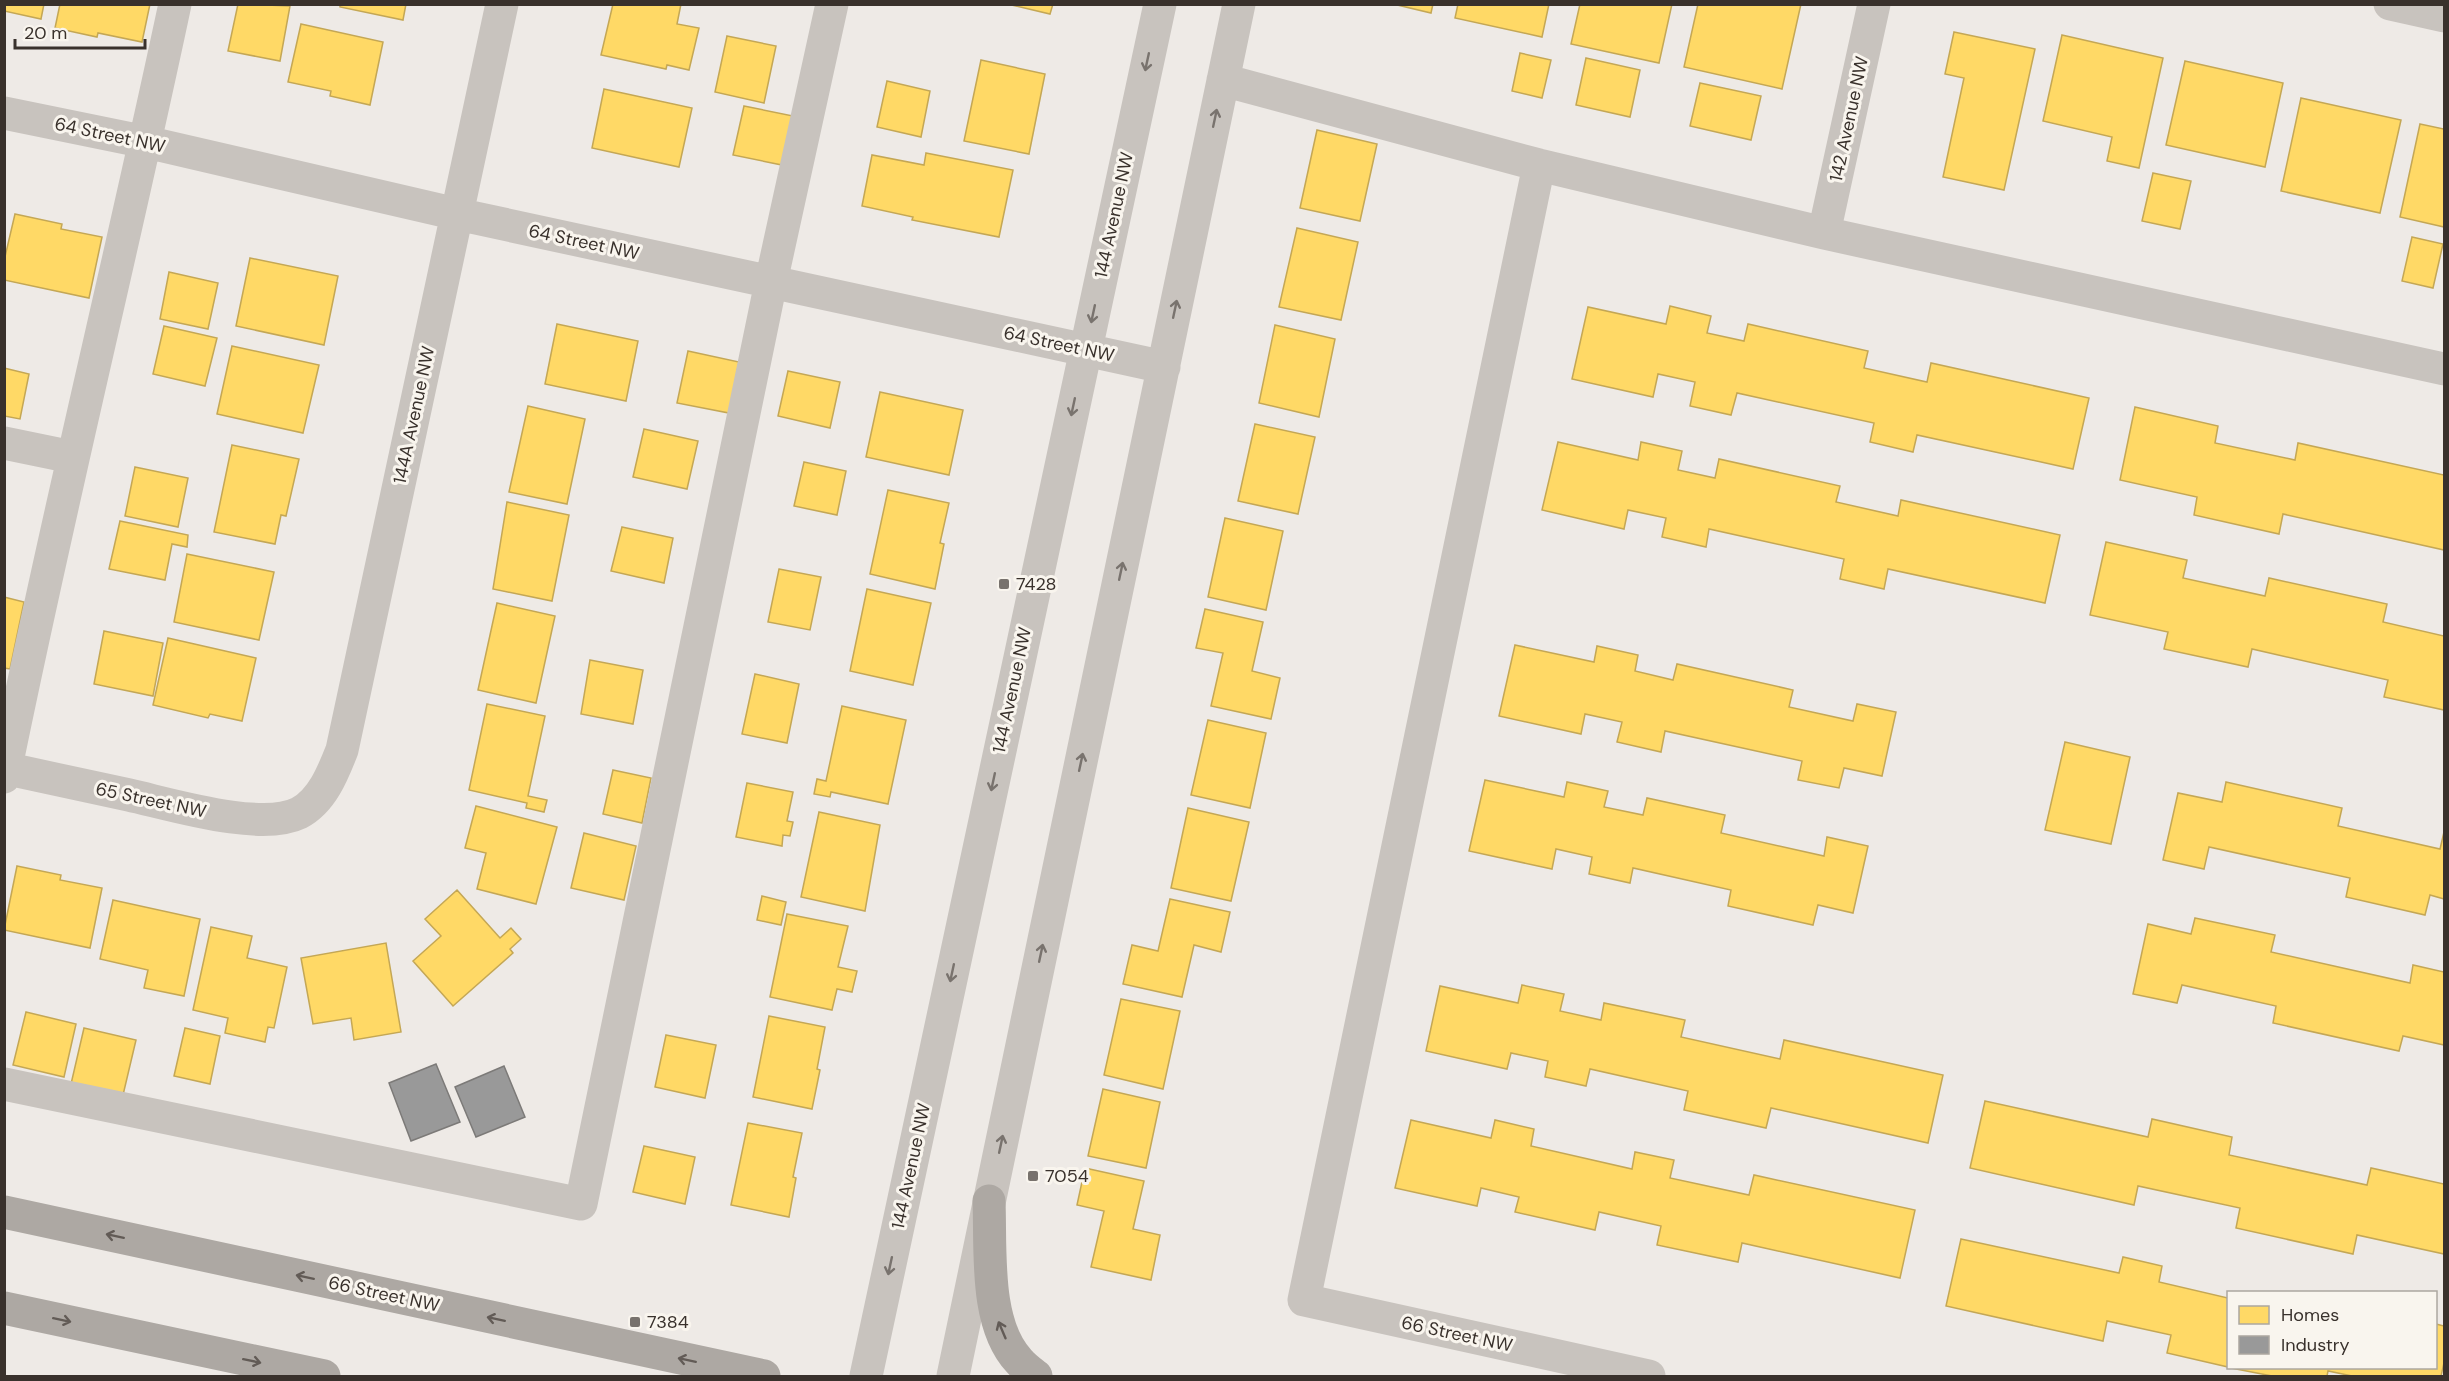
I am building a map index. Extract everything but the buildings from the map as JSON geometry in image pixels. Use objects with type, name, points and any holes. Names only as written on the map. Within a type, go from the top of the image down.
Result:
[{"type":"main road","points":[[989,1201],[995,1312],[1003,1334],[1018,1360],[1036,1377]]},
{"type":"main road","name":"66 Street NW","points":[[4,1212],[764,1377]]},
{"type":"main road","points":[[4,1308],[324,1377]]},
{"type":"street","points":[[5,771],[72,457],[146,142],[175,4]]},
{"type":"street","name":"144A Avenue NW","points":[[299,813],[316,799],[332,773],[342,750],[502,4]]},
{"type":"street","points":[[4,1084],[581,1204],[771,282],[832,4]]},
{"type":"street","name":"144 Avenue NW","points":[[866,1377],[1160,4]]},
{"type":"street","points":[[952,1377],[1239,4]]},
{"type":"street","name":"142 Avenue NW","points":[[1824,233],[1874,4]]},
{"type":"street","points":[[2390,4],[2445,16]]},
{"type":"street","points":[[1223,80],[1539,165],[1824,233],[2445,369]]},
{"type":"street","name":"64 Street NW","points":[[4,113],[146,142],[457,214],[1164,366]]},
{"type":"street","name":"66 Street NW","points":[[1539,165],[1304,1300],[1608,1372],[1649,1377]]},
{"type":"street","points":[[4,443],[72,457]]},
{"type":"street","name":"65 Street NW","points":[[5,771],[223,816],[276,819],[299,813]]},
{"type":"place","name":"7428","points":[[1004,584]]},
{"type":"place","name":"7054","points":[[1033,1176]]},
{"type":"place","name":"7384","points":[[635,1322]]}]
